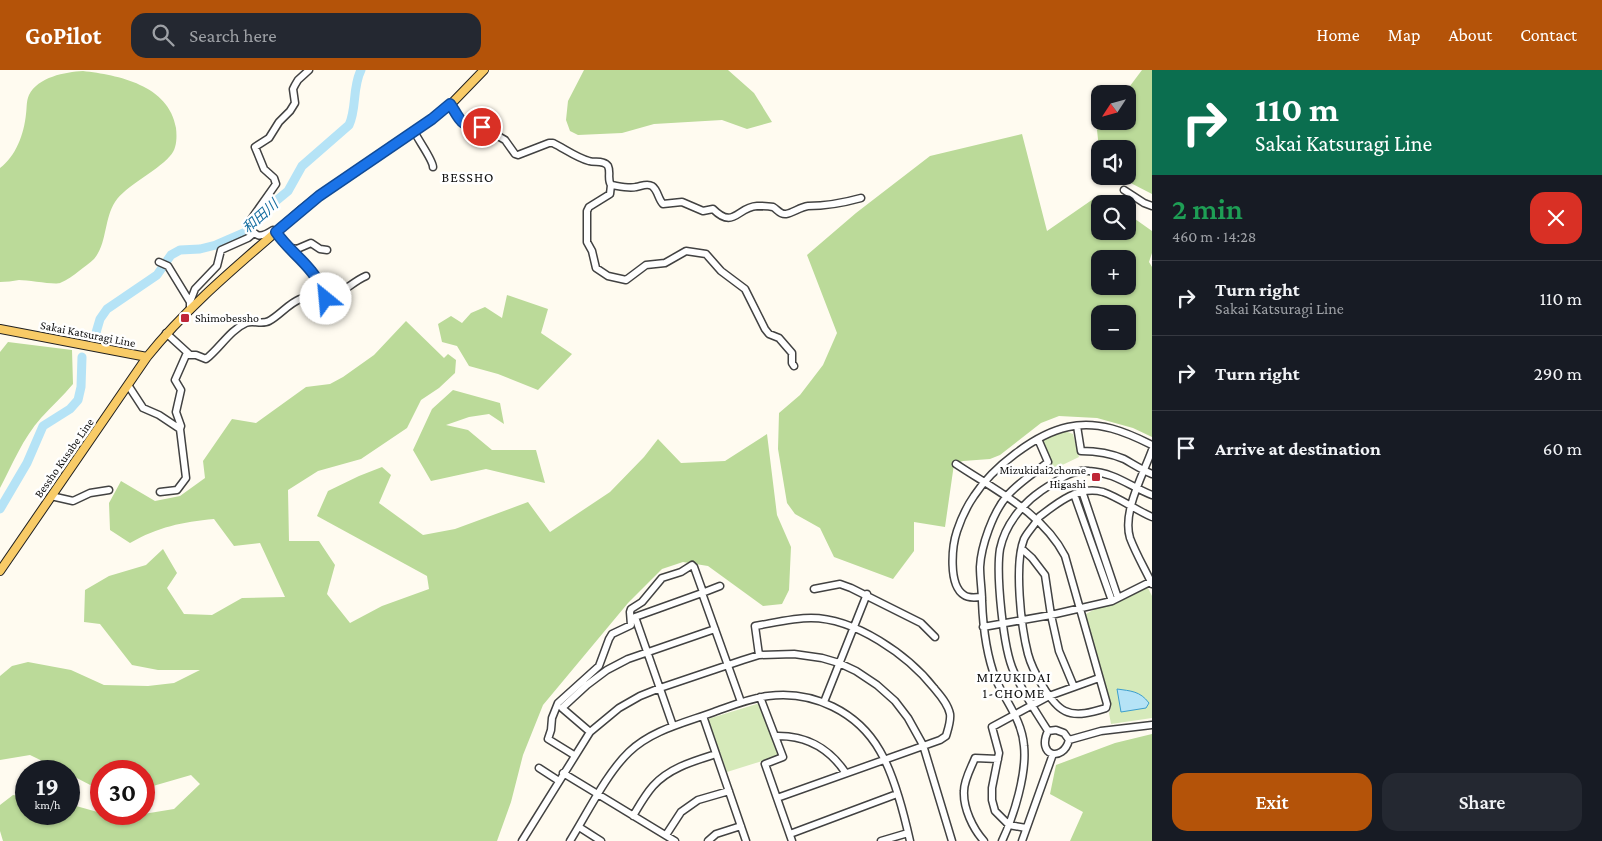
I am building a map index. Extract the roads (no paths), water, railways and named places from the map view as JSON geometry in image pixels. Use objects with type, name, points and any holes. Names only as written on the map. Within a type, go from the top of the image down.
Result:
[{"type":"main road","name":"Sakai Katsuragi Line","points":[[0,329],[147,357],[190,306],[276,232],[319,196],[450,104],[484,70]]},
{"type":"main road","name":"Bessho Kusabe Line","points":[[0,571],[147,357]]},
{"type":"street","points":[[310,70],[298,80],[293,89],[295,103],[290,111],[279,122],[269,138],[255,148],[264,169],[276,181],[276,184],[247,225],[254,233],[263,236],[273,230],[276,232],[312,272],[327,293],[326,299]]},
{"type":"street","points":[[450,104],[462,122],[465,124],[477,124],[505,140],[515,154],[518,155],[553,143],[590,162],[604,162],[609,169],[610,194],[589,207],[587,212],[587,242],[592,251],[596,268],[608,276],[626,280],[646,266],[671,261],[686,251],[706,254],[721,271],[744,289],[765,329],[769,334],[779,338],[792,353],[794,366]]},
{"type":"street","points":[[414,131],[422,148],[433,163],[433,167]]},
{"type":"street","points":[[611,185],[636,188],[648,185],[656,190],[660,202],[663,204],[686,203],[703,210],[711,208],[719,215],[730,218],[734,218],[749,207],[768,206],[786,214],[808,206],[813,208],[836,205],[861,198]]},
{"type":"street","points":[[1124,190],[1152,206]]},
{"type":"street","points":[[190,306],[195,289],[216,266],[221,250],[248,238],[254,233]]},
{"type":"street","points":[[291,248],[296,249],[311,243],[327,250]]},
{"type":"street","points":[[160,262],[168,266],[190,306]]},
{"type":"street","points":[[166,333],[189,354],[206,359],[216,351],[224,340],[246,323],[267,322],[292,303],[306,297],[326,299],[340,293],[366,276]]},
{"type":"street","points":[[160,492],[177,490],[186,478],[181,426],[176,412],[181,390],[175,380],[186,355],[189,354]]},
{"type":"street","points":[[128,385],[143,408],[159,415],[180,429]]},
{"type":"street","points":[[982,597],[970,598],[963,595],[956,588],[953,576],[957,532],[974,496],[1001,466],[1038,439],[1068,426],[1089,425],[1126,432],[1152,445]]},
{"type":"street","points":[[1077,426],[1081,450],[1110,454],[1124,459],[1152,474]]},
{"type":"street","points":[[1002,841],[1009,825],[1024,769],[1025,755],[1021,727],[989,658],[983,627],[980,564],[991,525],[1006,497],[1048,462],[1038,439]]},
{"type":"street","points":[[983,627],[1080,609],[1115,599],[1152,582],[1130,537],[1130,507],[1152,450]]},
{"type":"street","points":[[956,464],[1022,507],[1037,520],[1055,540],[1064,556],[1107,704],[1106,708],[1077,714],[1066,712],[1056,706],[1049,696],[1028,655],[1022,620],[1019,565],[1024,539],[1037,520],[1048,510],[1082,491],[1104,492],[1152,517]]},
{"type":"street","points":[[1069,740],[1067,747],[1061,753],[1053,754],[1046,749],[1044,743],[1048,731],[1013,671],[1003,624],[1000,548],[1006,532],[1022,507],[1032,497],[1060,479],[1074,473],[1086,470],[1115,476],[1152,496]]},
{"type":"street","points":[[51,496],[73,501],[90,493],[109,490]]},
{"type":"street","points":[[1082,491],[1115,599]]},
{"type":"street","points":[[1074,494],[1115,599]]},
{"type":"street","points":[[1022,549],[1032,558],[1045,575],[1059,651],[1074,687]]},
{"type":"street","points":[[574,755],[548,739],[554,709],[558,703],[599,666],[612,634],[631,624],[630,612],[632,609],[642,602],[662,578],[692,566],[697,575],[714,629],[741,702]]},
{"type":"street","points":[[814,588],[840,584],[867,594],[921,623],[935,637]]},
{"type":"street","points":[[673,726],[635,617],[720,586]]},
{"type":"street","points":[[824,702],[867,594]]},
{"type":"street","points":[[759,655],[755,626],[812,618],[853,627],[906,659],[926,678],[942,698],[950,713],[950,723],[946,736],[940,740],[845,772],[777,798]]},
{"type":"street","points":[[590,732],[562,708],[587,685],[607,670],[628,659],[714,629]]},
{"type":"street","points":[[522,841],[590,732],[619,708],[640,696],[660,688],[759,655],[794,654],[840,663],[877,685],[896,701],[923,745],[952,841]]},
{"type":"street","points":[[1026,828],[1009,825],[996,810],[992,800],[992,788],[998,759],[997,744],[992,727],[1049,696],[1099,678]]},
{"type":"street","points":[[570,841],[622,760],[631,750],[651,736],[673,726],[741,702],[760,697],[796,695],[824,702],[846,713],[861,725],[873,740],[885,760],[910,841]]},
{"type":"street","points":[[760,697],[783,757],[765,764],[792,841]]},
{"type":"street","points":[[703,716],[746,841]]},
{"type":"street","points":[[1069,740],[1101,731],[1152,725]]},
{"type":"street","points":[[1048,731],[1056,730],[1064,733],[1069,740]]},
{"type":"street","points":[[775,736],[788,736],[813,742],[830,754],[845,772]]},
{"type":"street","points":[[633,816],[647,793],[672,770],[716,754]]},
{"type":"street","points":[[1022,841],[1053,754]]},
{"type":"street","points":[[984,841],[977,833],[968,812],[964,798],[964,789],[975,758],[998,759]]},
{"type":"street","points":[[539,768],[559,781]]},
{"type":"street","points":[[563,773],[675,841]]},
{"type":"street","points":[[666,835],[680,812],[698,800],[729,791]]},
{"type":"street","points":[[790,834],[896,794]]},
{"type":"street","points":[[708,841],[716,834],[741,826]]},
{"type":"street","points":[[579,827],[602,841]]},
{"type":"street","points":[[881,841],[908,833]]},
{"type":"water","points":[[1117,689],[1139,694],[1149,703],[1146,708],[1121,712]]},
{"type":"waterway","name":"和田川","points":[[95,336],[100,319],[107,309],[157,275],[171,255],[180,250],[200,249],[216,245],[246,232],[265,210],[288,191],[302,166],[349,125],[353,112],[356,84],[361,70]]},
{"type":"waterway","name":"和田川","points":[[0,509],[27,463],[43,426],[70,409],[78,400],[81,387],[82,357]]},
{"type":"place","name":"Shimobessho","points":[[185,318]]},
{"type":"place","name":"Mizukidai2chome Higashi","points":[[1096,477]]},
{"type":"district","name":"BESSHO","points":[[468,177]]},
{"type":"district","name":"MIZUKIDAI 1-CHOME","points":[[1014,686]]}]
